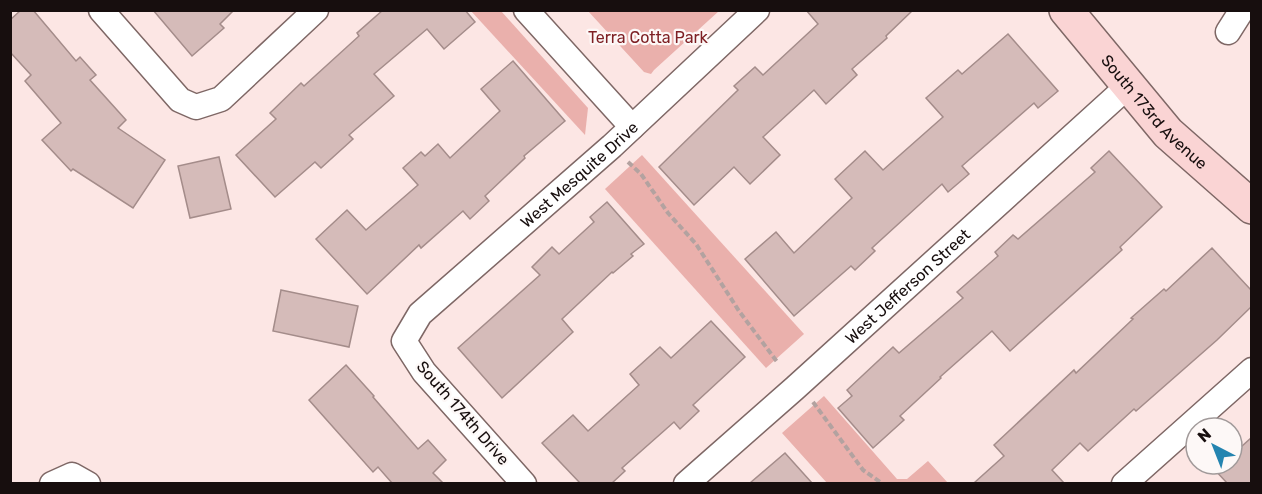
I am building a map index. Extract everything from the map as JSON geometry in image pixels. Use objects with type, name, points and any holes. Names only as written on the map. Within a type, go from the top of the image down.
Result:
[{"type":"street","points":[[101,10],[180,100],[196,107],[221,99],[316,10]]},
{"type":"street","points":[[525,10],[632,127]]},
{"type":"street","name":"West Mesquite Drive","points":[[405,341],[420,314],[632,127],[757,10]]},
{"type":"street","name":"South 173rd Avenue","points":[[1066,10],[1168,133],[1251,207]]},
{"type":"street","points":[[1228,32],[1242,10]]},
{"type":"street","name":"West Jefferson Street","points":[[686,483],[795,388],[1128,86]]},
{"type":"street","name":"South 174th Drive","points":[[405,341],[424,372],[524,483]]},
{"type":"street","points":[[1124,483],[1251,370]]},
{"type":"street","points":[[52,483],[72,475],[88,483]]},
{"type":"path","points":[[628,161],[641,174],[668,213],[696,244],[739,311],[778,363]]},
{"type":"path","points":[[810,399],[863,470],[883,483]]},
{"type":"green space","points":[[471,11],[501,11],[588,108],[585,135]]},
{"type":"green space","name":"Terra Cotta Park","points":[[588,11],[719,11],[651,74],[644,72]]},
{"type":"green space","points":[[642,155],[804,334],[766,368],[605,189]]},
{"type":"green space","points":[[824,396],[897,479],[907,479],[928,461],[948,483],[827,483],[782,433]]},
{"type":"building","points":[[21,10],[33,10],[76,61],[80,57],[96,75],[90,80],[126,120],[118,128],[165,160],[133,208],[73,169],[71,171],[42,140],[61,123],[25,81],[31,75],[10,52],[10,20]]},
{"type":"building","points":[[153,10],[234,10],[220,24],[224,28],[192,56]]},
{"type":"building","points":[[383,10],[465,10],[475,22],[444,49],[427,29],[374,74],[394,96],[349,135],[353,139],[321,168],[315,162],[275,197],[236,155],[276,119],[270,113],[301,83],[304,86],[359,36],[357,33]]},
{"type":"building","points":[[806,10],[913,10],[886,36],[887,38],[852,69],[857,75],[826,104],[814,90],[763,137],[780,155],[750,184],[734,167],[694,205],[659,167],[738,90],[734,86],[755,67],[763,75],[818,24]]},
{"type":"building","points":[[1008,34],[1058,91],[1038,108],[1034,103],[962,166],[969,174],[948,192],[942,184],[872,248],[875,251],[855,270],[851,266],[794,316],[745,259],[776,232],[794,253],[852,198],[835,179],[865,151],[883,170],[943,117],[926,98],[958,70],[962,74]]},
{"type":"building","points":[[513,61],[565,121],[524,156],[525,158],[485,196],[489,201],[470,219],[463,211],[421,248],[419,245],[367,294],[316,239],[347,210],[366,230],[418,185],[403,168],[421,152],[425,156],[438,144],[450,158],[500,111],[481,89]]},
{"type":"building","points":[[1109,151],[1162,207],[1120,247],[1122,250],[1010,351],[992,331],[900,416],[904,420],[873,448],[838,408],[852,396],[847,390],[893,347],[899,353],[963,298],[957,292],[998,256],[995,252],[1013,235],[1018,239],[1095,172],[1091,168]]},
{"type":"building","points":[[219,157],[231,209],[190,218],[178,166]]},
{"type":"building","points":[[607,202],[644,244],[562,319],[573,332],[502,398],[458,348],[540,275],[532,267],[552,247],[559,254],[594,222],[590,217]]},
{"type":"building","points":[[1212,248],[1251,290],[1251,307],[1217,340],[1136,411],[1134,409],[1088,451],[1080,443],[1052,470],[1064,483],[974,483],[1004,456],[994,445],[1074,370],[1076,373],[1133,319],[1131,318],[1164,289],[1166,291]]},
{"type":"building","points":[[281,290],[358,306],[349,347],[273,331]]},
{"type":"building","points":[[711,321],[745,357],[693,405],[699,411],[680,429],[674,422],[622,468],[625,471],[612,483],[580,483],[542,443],[573,415],[588,431],[639,385],[630,374],[660,347],[671,358]]},
{"type":"building","points":[[346,365],[418,449],[428,440],[446,460],[433,473],[443,483],[392,483],[378,467],[373,472],[309,400]]},
{"type":"building","points":[[1251,438],[1251,483],[1227,483],[1221,476],[1244,476],[1244,444]]},
{"type":"building","points":[[785,453],[812,483],[750,483]]}]
